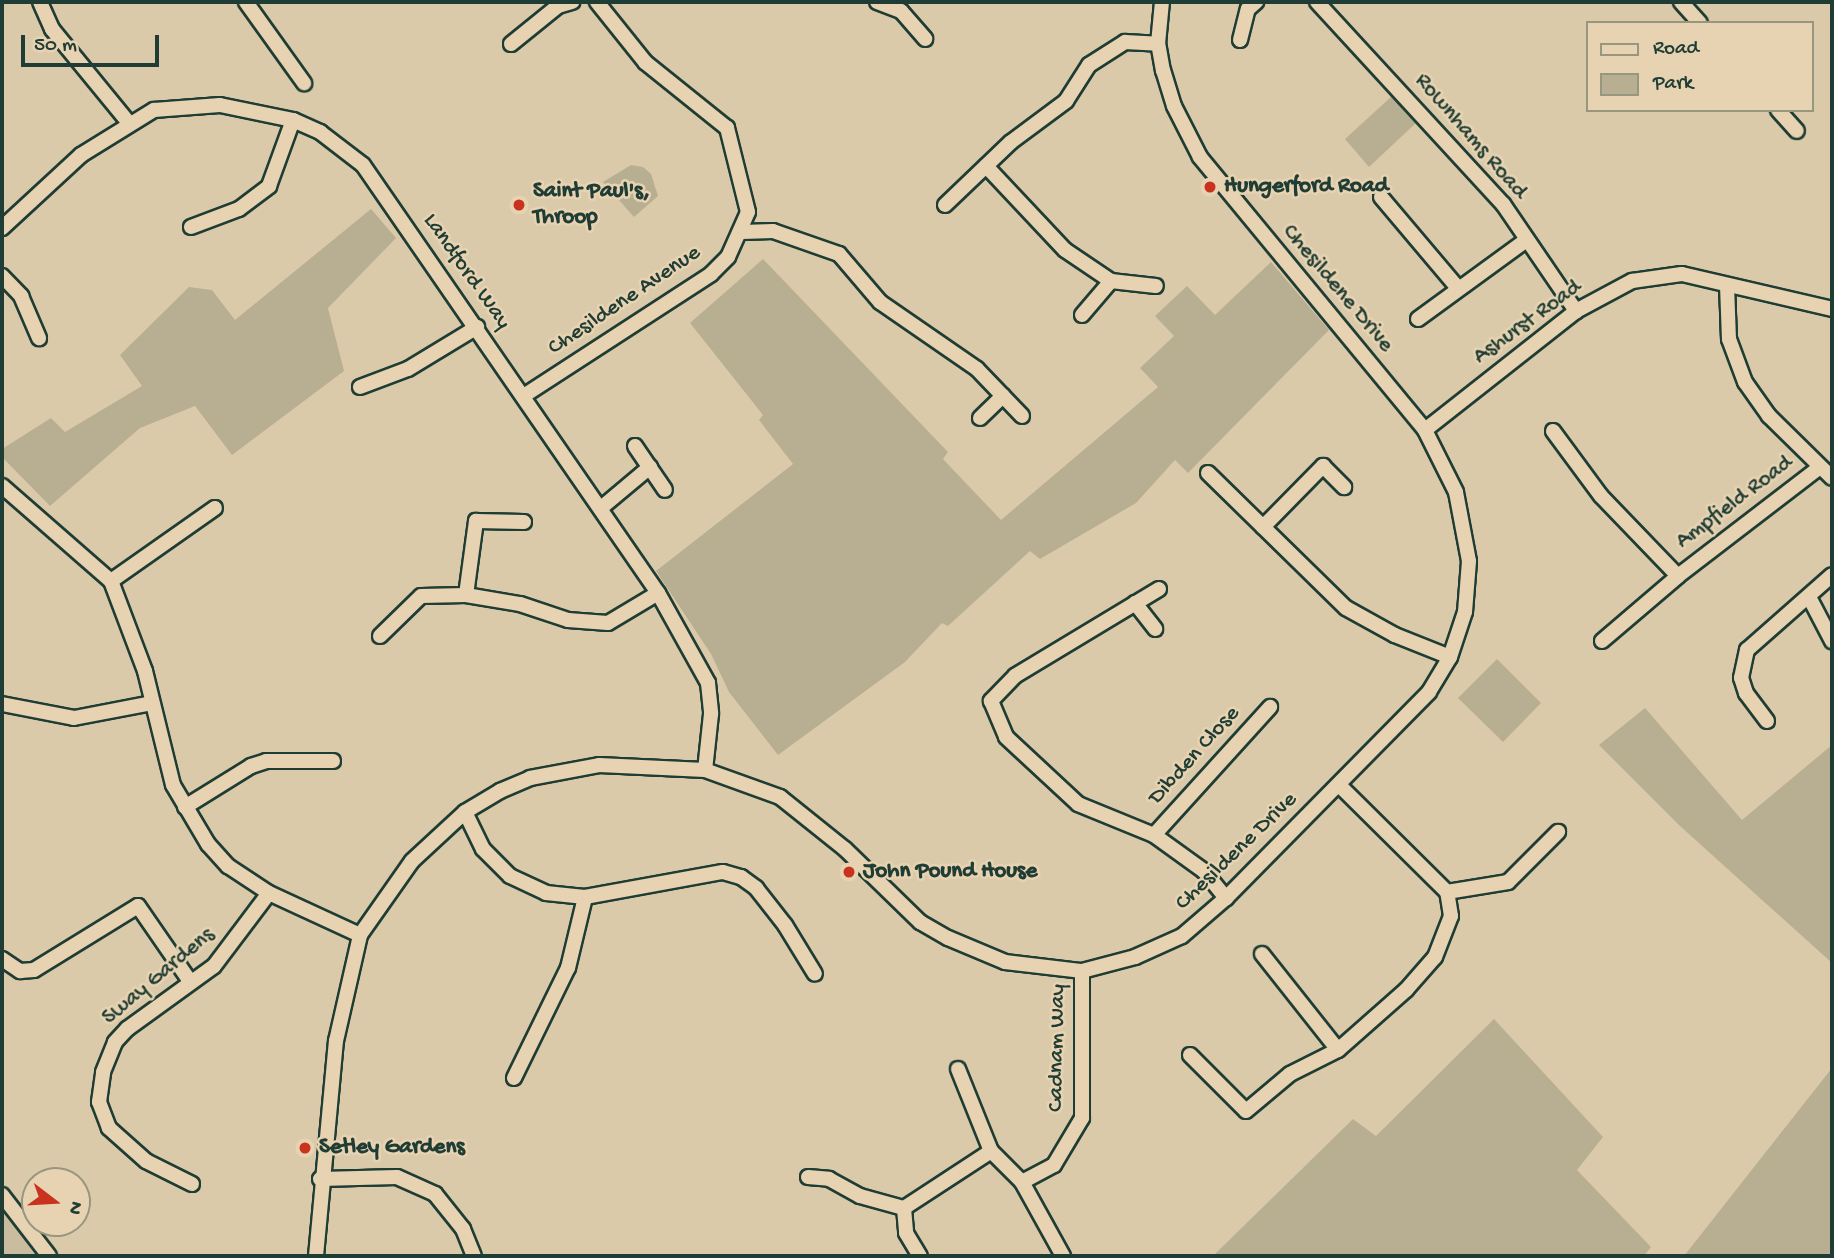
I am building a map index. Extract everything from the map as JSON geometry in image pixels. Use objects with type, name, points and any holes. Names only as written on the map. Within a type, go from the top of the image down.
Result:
[{"type":"street","points":[[40,2],[52,30],[129,123]]},
{"type":"street","points":[[246,2],[304,83]]},
{"type":"street","points":[[511,44],[558,6],[572,2]]},
{"type":"street","name":"Chesildene Avenue","points":[[525,395],[711,274],[728,257],[742,232],[748,212],[727,128],[645,62],[597,2]]},
{"type":"street","points":[[877,2],[907,6],[925,39]]},
{"type":"street","name":"Chesildene Drive","points":[[316,1256],[320,1179],[342,1004],[360,934],[412,861],[465,812],[500,790],[564,769],[663,765],[705,770],[780,797],[845,849],[920,922],[948,938],[1005,962],[1082,971],[1135,957],[1182,936],[1226,898],[1429,692],[1450,657],[1465,612],[1469,561],[1466,528],[1456,492],[1425,430],[1199,157],[1174,106],[1158,44],[1162,2]]},
{"type":"street","points":[[1240,40],[1248,9],[1256,2]]},
{"type":"street","name":"Rownhams Road","points":[[1317,2],[1503,204],[1525,241],[1576,311]]},
{"type":"street","points":[[1681,2],[1698,21]]},
{"type":"street","points":[[945,205],[986,166],[1066,101],[1089,65],[1125,42],[1158,44]]},
{"type":"street","name":"Landford Way","points":[[2,228],[81,155],[154,110],[220,105],[293,120],[320,132],[363,166],[525,395],[658,593],[708,683],[711,714],[705,770]]},
{"type":"street","points":[[1780,112],[1797,131]]},
{"type":"street","points":[[191,227],[239,209],[269,186],[293,120]]},
{"type":"street","points":[[986,166],[1066,250],[1111,281],[1156,286]]},
{"type":"street","points":[[1381,197],[1457,288]]},
{"type":"street","points":[[742,232],[773,231],[839,254],[880,302],[977,369],[1022,416]]},
{"type":"street","points":[[1418,319],[1525,241]]},
{"type":"street","name":"Ashurst Road","points":[[1425,430],[1576,311],[1632,281],[1682,274],[1832,309]]},
{"type":"street","points":[[2,276],[21,296],[39,338]]},
{"type":"street","points":[[1082,315],[1111,281]]},
{"type":"street","points":[[1727,285],[1729,339],[1745,382],[1769,416],[1832,478]]},
{"type":"street","points":[[360,387],[408,369],[477,327]]},
{"type":"street","points":[[980,418],[1003,396]]},
{"type":"street","name":"Ampfield Road","points":[[1553,431],[1601,496],[1678,576]]},
{"type":"street","points":[[635,446],[666,490]]},
{"type":"street","points":[[1263,527],[1323,466],[1344,487]]},
{"type":"street","points":[[601,508],[650,467]]},
{"type":"street","name":"Ampfield Road","points":[[1602,641],[1678,576],[1820,467]]},
{"type":"street","points":[[1208,473],[1346,608],[1395,635],[1450,657]]},
{"type":"street","points":[[2,486],[111,581],[129,623],[173,785],[185,807],[228,866],[269,893],[360,934]]},
{"type":"street","points":[[111,581],[215,509]]},
{"type":"street","points":[[466,595],[476,521],[524,522]]},
{"type":"street","points":[[1767,721],[1746,693],[1741,664],[1757,639],[1832,575]]},
{"type":"street","points":[[1159,590],[1015,676],[991,701],[1006,737],[1078,803],[1154,835],[1204,871],[1226,898]]},
{"type":"street","points":[[380,636],[421,596],[466,595],[520,604],[568,621],[608,623],[658,593]]},
{"type":"street","points":[[1809,597],[1832,641]]},
{"type":"street","points":[[1135,603],[1155,629]]},
{"type":"street","points":[[2,704],[74,718],[152,703]]},
{"type":"street","name":"Dibden Close","points":[[1154,835],[1270,707]]},
{"type":"street","points":[[185,807],[251,765],[266,761],[334,761]]},
{"type":"street","points":[[1190,1055],[1246,1111],[1290,1074],[1338,1050],[1435,957],[1451,916],[1447,892],[1339,785]]},
{"type":"street","points":[[465,812],[483,849],[510,876],[546,893],[585,897],[723,872],[741,877],[756,888],[785,925],[815,974]]},
{"type":"street","points":[[1447,892],[1508,882],[1558,832]]},
{"type":"street","name":"Sway Gardens","points":[[192,1184],[146,1161],[109,1128],[99,1102],[103,1072],[115,1042],[189,980],[214,966],[269,893]]},
{"type":"street","points":[[514,1078],[568,968],[585,897]]},
{"type":"street","points":[[2,959],[20,971],[34,970],[138,906],[189,980]]},
{"type":"street","points":[[1262,954],[1338,1050]]},
{"type":"street","name":"Cadnam Way","points":[[1022,1182],[1054,1165],[1083,1118],[1082,971]]},
{"type":"street","points":[[958,1069],[991,1151],[1022,1182],[1063,1256]]},
{"type":"street","points":[[808,1177],[829,1179],[860,1196],[904,1208],[991,1151]]},
{"type":"street","points":[[320,1179],[397,1177],[435,1194],[463,1229],[474,1256]]},
{"type":"street","points":[[2,1195],[49,1256]]},
{"type":"street","points":[[904,1208],[905,1233],[920,1256]]},
{"type":"shaded area","points":[[2,1195],[21,1220],[21,1237],[34,1237],[49,1256],[2,1256]]},
{"type":"green space","points":[[1392,96],[1416,123],[1369,167],[1345,139]]},
{"type":"green space","points":[[631,165],[643,167],[651,174],[658,196],[634,217],[603,182]]},
{"type":"green space","points":[[371,209],[396,238],[328,308],[344,371],[232,455],[195,406],[140,428],[50,506],[2,457],[2,449],[51,418],[65,432],[142,386],[120,355],[189,287],[212,290],[235,320]]},
{"type":"green space","points":[[763,259],[948,452],[943,459],[1001,520],[1158,387],[1140,368],[1174,336],[1155,316],[1187,286],[1215,315],[1271,262],[1329,330],[1188,473],[1175,460],[1136,503],[1040,559],[1030,551],[948,626],[942,623],[905,662],[778,755],[729,692],[711,654],[656,571],[793,464],[759,420],[763,415],[690,323]]},
{"type":"green space","points":[[1497,659],[1541,703],[1503,742],[1458,698]]},
{"type":"green space","points":[[1645,708],[1742,820],[1832,745],[1832,963],[1680,826],[1599,745]]},
{"type":"green space","points":[[1494,1019],[1603,1137],[1577,1170],[1651,1247],[1644,1256],[1215,1254],[1353,1119],[1376,1136]]},
{"type":"green space","points":[[1832,1068],[1832,1256],[1684,1256]]},
{"type":"place","name":"Hungerford Road","points":[[1210,187]]},
{"type":"place","name":"Saint Paul's, Throop","points":[[519,205]]},
{"type":"place","name":"John Pound House","points":[[849,872]]},
{"type":"place","name":"Setley Gardens","points":[[305,1148]]}]
